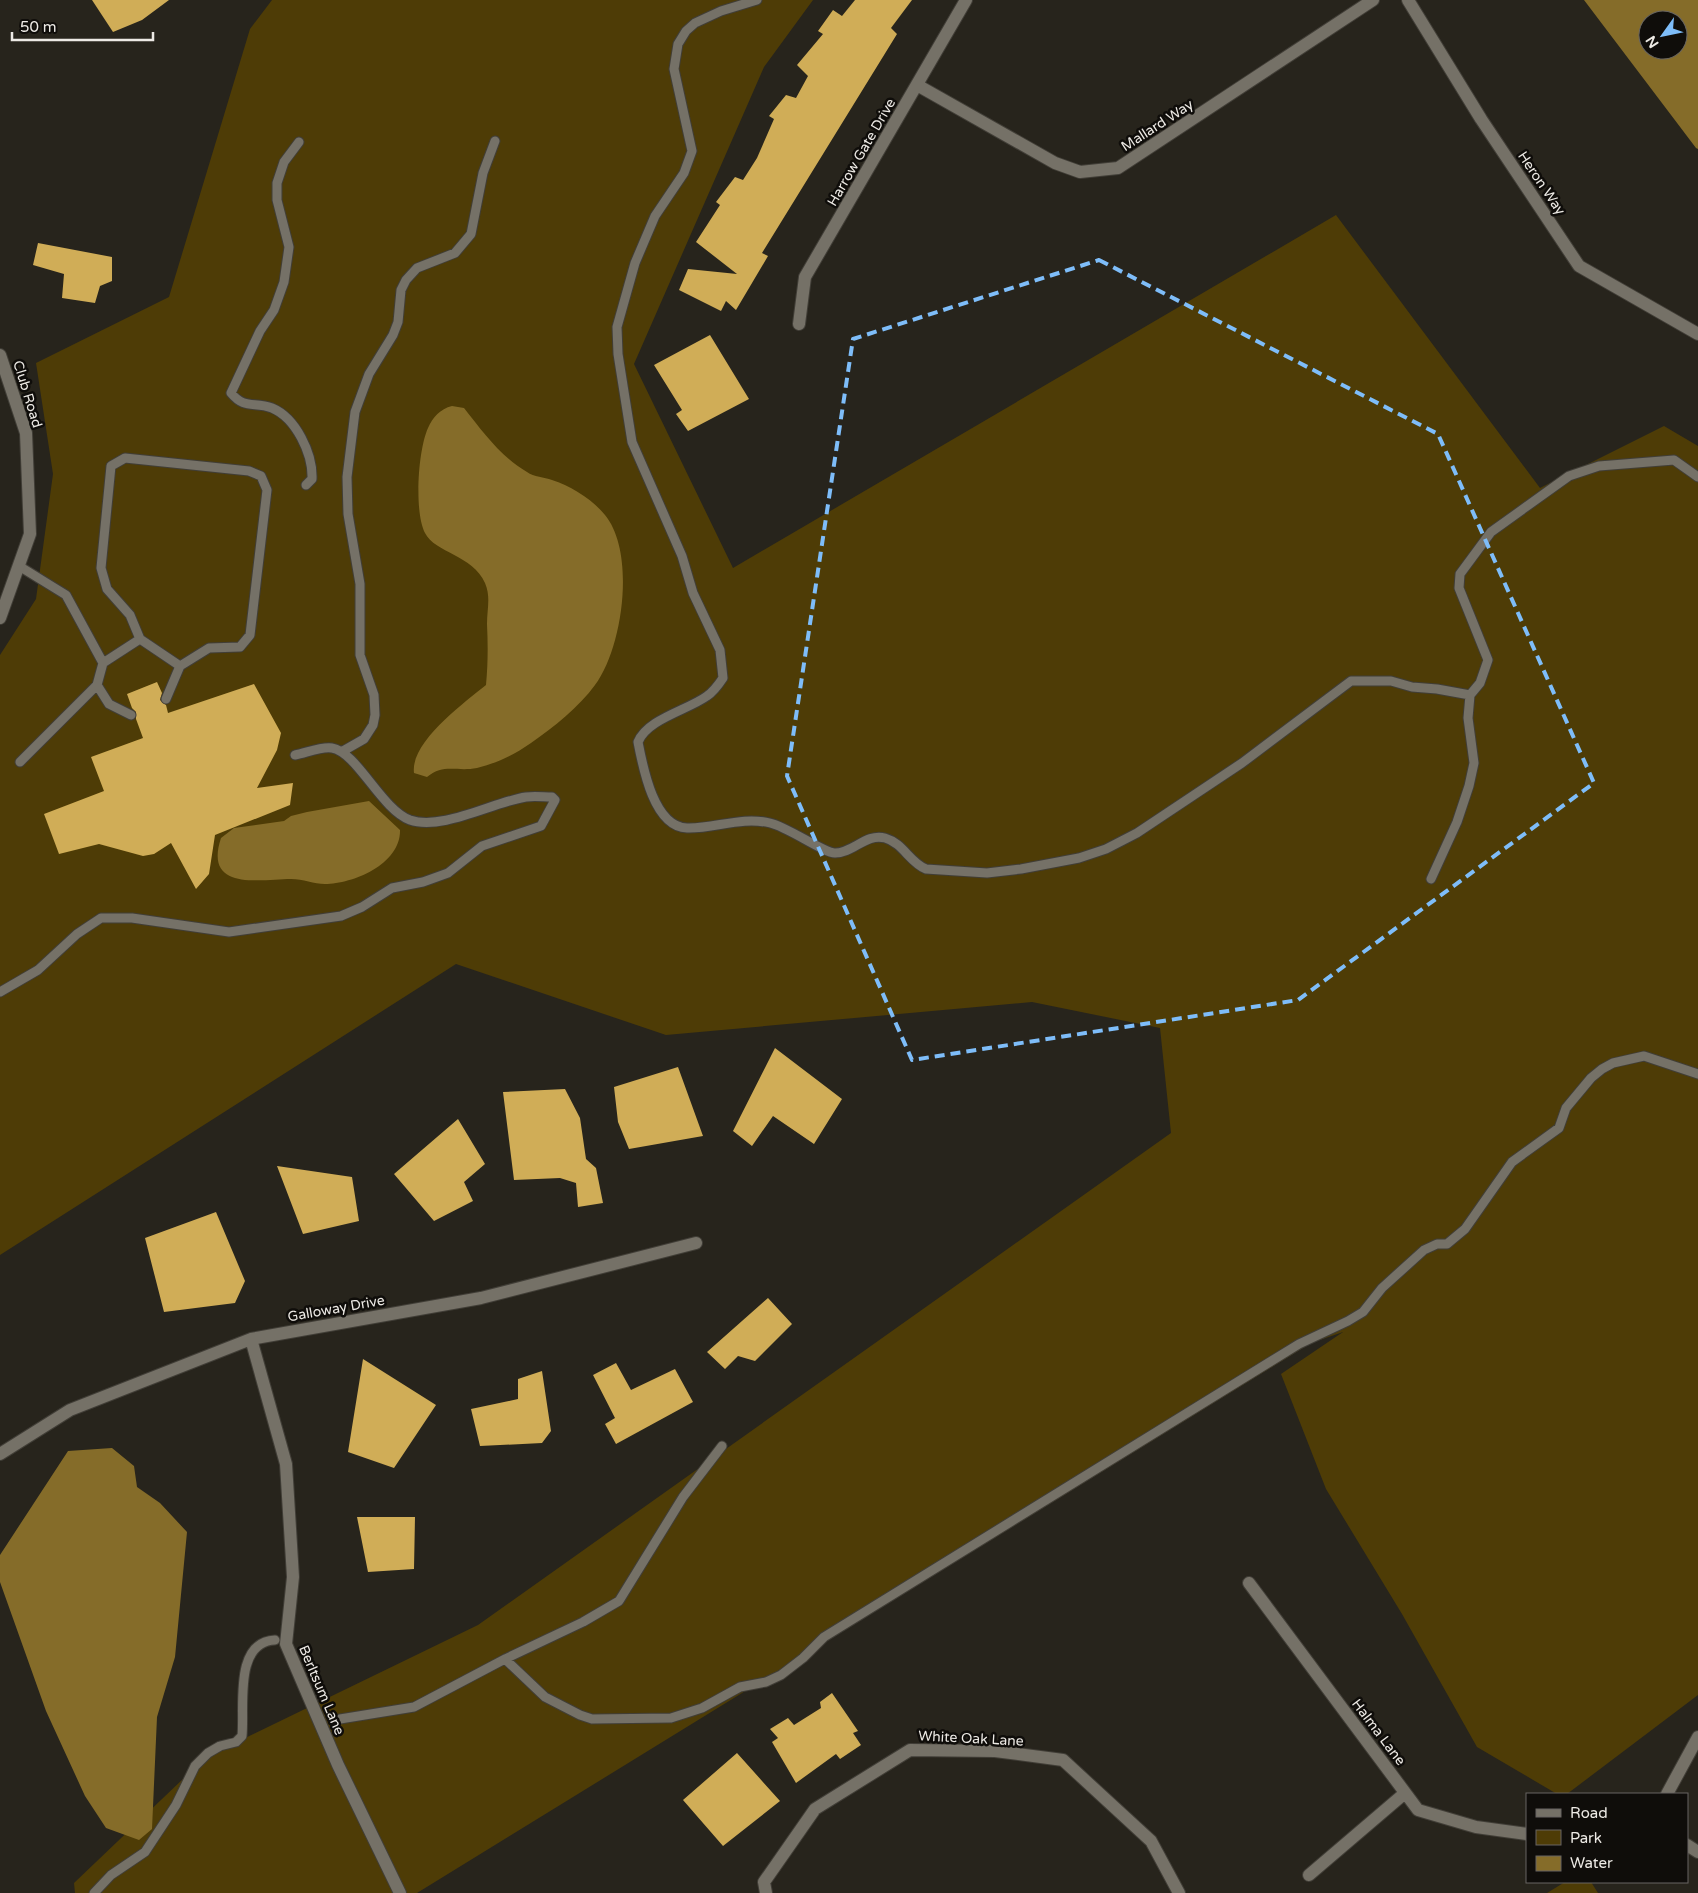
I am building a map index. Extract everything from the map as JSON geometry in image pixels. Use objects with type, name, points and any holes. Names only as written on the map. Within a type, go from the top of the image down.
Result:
[{"type":"street","name":"Harrow Gate Drive","points":[[799,324],[805,277],[966,0]]},
{"type":"street","name":"Mallard Way","points":[[917,85],[1055,163],[1080,172],[1118,168],[1373,0]]},
{"type":"street","name":"Heron Way","points":[[1408,0],[1480,119],[1580,266],[1698,334]]},
{"type":"street","name":"Club Road","points":[[0,355],[26,433],[30,534],[0,618]]},
{"type":"street","name":"Galloway Drive","points":[[0,1454],[70,1410],[251,1339],[481,1298],[696,1243]]},
{"type":"street","name":"Berltsum Lane","points":[[251,1339],[286,1464],[293,1577],[286,1644],[338,1765],[400,1893]]},
{"type":"street","name":"Halma Lane","points":[[1250,1582],[1418,1810],[1476,1827],[1526,1834]]},
{"type":"street","points":[[1668,1793],[1698,1737]]},
{"type":"street","name":"White Oak Lane","points":[[766,1893],[764,1882],[815,1809],[910,1750],[994,1751],[1063,1760],[1151,1841],[1179,1893]]},
{"type":"street","points":[[1309,1875],[1405,1793]]},
{"type":"lane","points":[[757,0],[721,11],[695,23],[686,31],[678,44],[675,56],[675,77],[692,151],[684,173],[655,216],[635,264],[617,327],[618,354],[632,442],[682,556],[693,592],[720,650],[723,670],[723,678],[707,696],[641,734],[638,742],[653,800],[659,812],[670,823],[686,828],[751,821],[770,823],[794,832],[833,853],[846,851],[869,838],[883,838],[899,845],[918,866],[926,869],[987,873],[1021,870],[1079,858],[1118,844],[1242,762],[1351,681],[1391,681],[1412,687],[1470,695]]},
{"type":"lane","points":[[343,751],[364,739],[373,725],[375,715],[374,695],[360,655],[360,584],[348,514],[348,477],[355,412],[369,374],[393,335],[398,322],[401,290],[406,280],[417,268],[455,253],[471,234],[482,173],[495,141]]},
{"type":"lane","points":[[299,142],[284,162],[276,183],[276,200],[289,247],[284,282],[274,310],[260,331],[231,393],[238,402],[274,409],[286,418],[299,435],[311,459],[312,479],[306,485]]},
{"type":"lane","points":[[166,699],[180,666],[210,648],[240,647],[250,635],[267,490],[261,476],[249,471],[125,458],[111,466],[101,568],[107,589],[130,615],[140,639],[180,666]]},
{"type":"lane","points":[[1431,880],[1457,822],[1474,763],[1468,718],[1470,695],[1480,683],[1488,660],[1459,588],[1460,574],[1492,532],[1569,476],[1599,466],[1674,460],[1698,477]]},
{"type":"lane","points":[[19,566],[66,595],[103,663]]},
{"type":"lane","points":[[20,762],[97,685],[103,663],[140,639]]},
{"type":"lane","points":[[97,685],[108,704],[130,715]]},
{"type":"lane","points":[[0,992],[38,970],[83,929],[100,918],[132,918],[229,932],[341,916],[362,907],[392,888],[423,882],[448,873],[482,846],[536,829],[541,826],[555,800],[552,797],[526,797],[442,820],[409,820],[382,796],[343,751],[330,747],[295,755]]},
{"type":"lane","points":[[505,1658],[545,1696],[569,1710],[592,1719],[671,1718],[684,1715],[740,1687],[766,1682],[781,1675],[803,1658],[824,1637],[1299,1344],[1348,1322],[1363,1312],[1382,1288],[1424,1250],[1437,1244],[1447,1244],[1465,1229],[1512,1162],[1559,1128],[1566,1108],[1591,1078],[1602,1069],[1613,1063],[1644,1056],[1698,1074]]},
{"type":"lane","points":[[340,1719],[414,1707],[505,1658],[583,1622],[619,1601],[683,1497],[722,1446]]},
{"type":"lane","points":[[94,1893],[111,1875],[145,1852],[176,1805],[195,1766],[220,1746],[236,1742],[242,1736],[245,1666],[259,1644],[266,1640],[275,1640]]},
{"type":"highlighted area","points":[[1099,260],[1438,434],[1594,783],[1298,1000],[912,1060],[787,776],[853,339]]},
{"type":"green space","points":[[272,0],[813,0],[764,67],[634,364],[733,568],[1336,215],[1540,488],[1664,426],[1698,446],[1698,1695],[1568,1793],[1555,1793],[1477,1747],[1402,1614],[1326,1489],[1281,1374],[1343,1332],[1311,1343],[417,1893],[75,1893],[74,1883],[206,1757],[478,1625],[1171,1133],[1160,1028],[1032,1002],[666,1035],[456,964],[0,1255],[0,655],[36,599],[53,474],[36,363],[169,297],[250,29]]},
{"type":"green space","points":[[1563,1883],[1592,1883],[1598,1893],[1547,1893]]},
{"type":"water","points":[[1584,0],[1698,0],[1698,149],[1696,148]]},
{"type":"water","points":[[452,406],[464,408],[492,443],[517,466],[533,475],[574,489],[588,498],[605,515],[615,532],[620,552],[623,575],[622,600],[619,625],[605,668],[589,693],[566,716],[531,743],[505,758],[477,768],[439,770],[427,777],[414,773],[415,761],[420,749],[440,724],[486,685],[487,677],[488,598],[485,583],[472,566],[430,540],[425,533],[419,511],[420,465],[428,428],[440,411]]},
{"type":"water","points":[[369,801],[400,830],[398,842],[393,853],[373,870],[361,876],[325,884],[295,879],[251,880],[238,879],[228,875],[220,867],[218,855],[221,838],[234,828],[284,821],[291,816],[307,812]]},
{"type":"water","points":[[112,1448],[134,1466],[137,1487],[160,1503],[187,1532],[175,1657],[157,1717],[152,1829],[139,1840],[106,1828],[85,1796],[46,1711],[0,1582],[0,1555],[68,1451]]},
{"type":"building","points":[[92,0],[169,0],[142,20],[113,32]]},
{"type":"building","points":[[855,0],[912,0],[891,28],[897,34],[762,253],[768,256],[736,310],[726,301],[721,311],[679,290],[688,269],[737,274],[696,242],[720,205],[716,202],[735,177],[743,180],[757,158],[774,119],[769,116],[786,95],[796,98],[808,76],[797,65],[823,34],[818,31],[833,10],[842,16]]},
{"type":"building","points":[[38,243],[112,257],[112,281],[100,286],[95,303],[62,298],[64,274],[33,265]]},
{"type":"building","points":[[710,335],[749,399],[688,431],[676,414],[682,410],[654,365]]},
{"type":"building","points":[[157,682],[162,693],[160,700],[166,705],[168,713],[254,684],[281,733],[277,750],[257,788],[293,783],[290,805],[215,835],[209,874],[196,889],[171,843],[154,854],[143,856],[99,844],[59,854],[44,814],[104,791],[91,757],[143,738],[136,719],[136,712],[132,708],[127,694]]},
{"type":"building","points":[[775,1048],[842,1099],[814,1144],[773,1116],[752,1146],[733,1131]]},
{"type":"building","points":[[678,1067],[703,1136],[629,1149],[618,1122],[614,1087]]},
{"type":"building","points":[[565,1089],[580,1118],[586,1159],[596,1168],[603,1203],[578,1207],[576,1183],[560,1178],[514,1180],[503,1092]]},
{"type":"building","points":[[458,1119],[485,1164],[464,1182],[473,1201],[434,1221],[394,1174]]},
{"type":"building","points":[[277,1166],[352,1177],[359,1221],[303,1234]]},
{"type":"building","points":[[216,1212],[245,1281],[235,1303],[164,1312],[145,1238]]},
{"type":"building","points":[[768,1298],[792,1324],[755,1361],[738,1356],[725,1369],[707,1352]]},
{"type":"building","points":[[363,1359],[436,1405],[394,1468],[348,1452]]},
{"type":"building","points":[[616,1363],[631,1390],[675,1369],[693,1402],[616,1444],[605,1424],[615,1418],[593,1375]]},
{"type":"building","points":[[542,1371],[551,1431],[542,1443],[480,1446],[471,1409],[518,1399],[518,1379]]},
{"type":"building","points":[[357,1517],[415,1517],[414,1569],[368,1572]]},
{"type":"building","points":[[832,1693],[858,1731],[853,1733],[861,1745],[840,1759],[836,1754],[796,1783],[772,1742],[778,1738],[770,1729],[788,1718],[794,1725],[821,1708],[820,1702]]},
{"type":"building","points":[[737,1753],[780,1801],[723,1846],[683,1800]]}]
